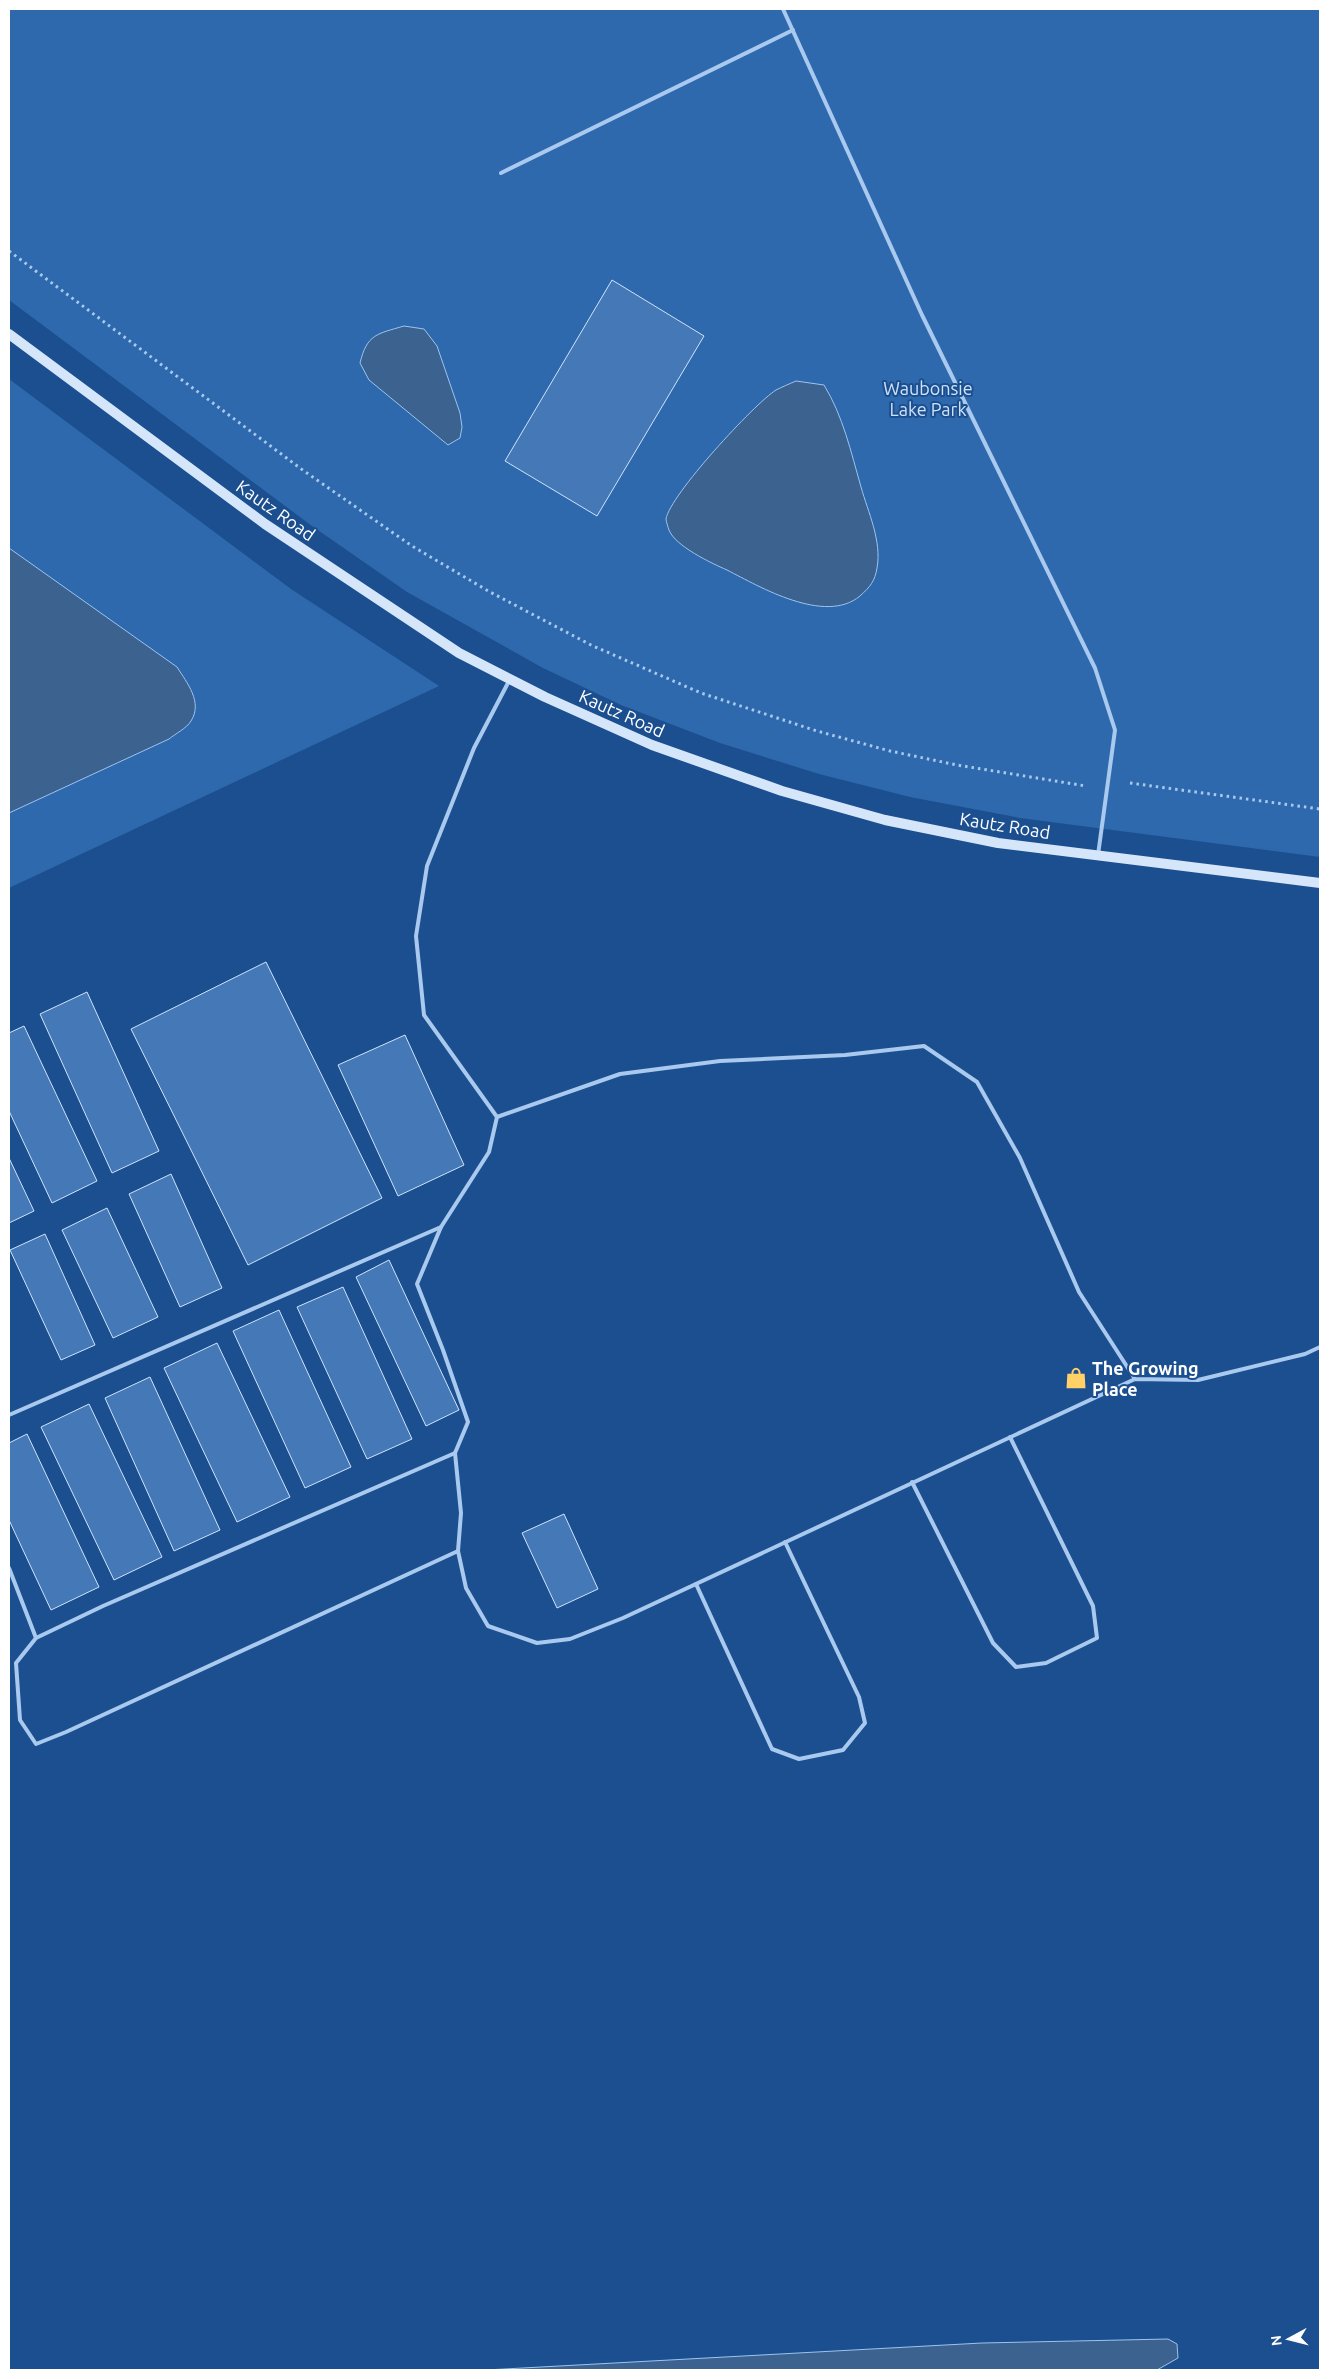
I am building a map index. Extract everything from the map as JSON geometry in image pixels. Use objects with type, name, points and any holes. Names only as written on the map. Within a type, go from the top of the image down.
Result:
[{"type":"street","name":"Kautz Road","points":[[9,334],[274,529],[459,653],[510,679],[652,745],[782,791],[894,822],[998,842],[1320,883]]},
{"type":"lane","points":[[783,9],[922,315],[1094,668],[1115,730],[1098,855]]},
{"type":"lane","points":[[501,173],[793,30]]},
{"type":"lane","points":[[498,1117],[424,1015],[416,936],[427,866],[474,748],[510,679]]},
{"type":"lane","points":[[498,1117],[620,1074],[720,1061],[845,1055],[924,1046],[977,1082],[1020,1158],[1079,1292],[1135,1379]]},
{"type":"lane","points":[[498,1117],[489,1152],[441,1227],[417,1284],[443,1350],[468,1422],[455,1453],[461,1513],[458,1551],[466,1588],[488,1626],[537,1643],[570,1639],[623,1618],[1135,1379],[1198,1380],[1305,1354],[1320,1348]]},
{"type":"lane","points":[[9,1415],[441,1227]]},
{"type":"lane","points":[[912,1482],[993,1644],[1016,1667],[1046,1663],[1097,1638],[1093,1606],[1010,1437]]},
{"type":"lane","points":[[455,1453],[112,1602],[36,1638],[16,1663],[20,1720],[36,1744],[66,1732],[458,1551]]},
{"type":"lane","points":[[696,1584],[772,1750],[798,1759],[843,1750],[865,1723],[859,1697],[785,1542]]},
{"type":"lane","points":[[9,1568],[36,1638]]},
{"type":"path","points":[[9,251],[304,472],[412,546],[490,592],[591,645],[701,693],[817,731],[890,751],[956,765],[1081,786],[1134,783],[1320,809]]},
{"type":"green space","name":"Waubonsie Lake Park","points":[[9,9],[1320,9],[1320,857],[1020,818],[910,797],[819,774],[720,743],[621,705],[543,668],[407,592],[312,526],[9,300]]},
{"type":"green space","points":[[9,379],[291,589],[439,686],[9,888]]},
{"type":"shaded area","points":[[404,326],[424,329],[437,346],[460,413],[462,427],[460,438],[448,445],[369,380],[360,363],[366,346],[374,337]]},
{"type":"shaded area","points":[[796,381],[824,385],[831,397],[846,434],[874,527],[878,547],[876,573],[869,587],[860,596],[846,604],[829,607],[811,605],[774,593],[686,548],[673,536],[666,521],[671,507],[714,451],[765,399],[776,390]]},
{"type":"shaded area","points":[[9,548],[177,667],[189,686],[195,707],[189,724],[169,739],[9,813]]},
{"type":"shaded area","points":[[1168,2339],[1177,2344],[1178,2358],[1157,2370],[486,2370],[982,2343]]},
{"type":"building","points":[[612,280],[704,336],[597,516],[505,461]]},
{"type":"building","points":[[266,962],[382,1198],[248,1265],[131,1029]]},
{"type":"building","points":[[87,992],[159,1151],[112,1173],[40,1014]]},
{"type":"building","points":[[24,1026],[97,1181],[52,1203],[9,1111],[9,1033]]},
{"type":"building","points":[[405,1035],[464,1165],[398,1196],[338,1065]]},
{"type":"building","points":[[9,1158],[34,1211],[9,1223]]},
{"type":"building","points":[[171,1174],[222,1288],[180,1307],[129,1194]]},
{"type":"building","points":[[107,1208],[158,1317],[113,1338],[62,1230]]},
{"type":"building","points":[[45,1234],[95,1345],[61,1360],[10,1250]]},
{"type":"building","points":[[389,1260],[459,1410],[426,1426],[356,1277]]},
{"type":"building","points":[[343,1287],[412,1439],[367,1459],[297,1307]]},
{"type":"building","points":[[279,1310],[351,1467],[305,1488],[233,1331]]},
{"type":"building","points":[[217,1343],[290,1497],[237,1522],[164,1368]]},
{"type":"building","points":[[150,1377],[220,1530],[174,1551],[105,1398]]},
{"type":"building","points":[[89,1404],[162,1557],[114,1580],[41,1427]]},
{"type":"building","points":[[27,1434],[99,1587],[51,1610],[9,1520],[9,1443]]},
{"type":"building","points":[[564,1514],[598,1589],[557,1608],[522,1533]]},
{"type":"place","name":"The Growing Place","points":[[1076,1378]]}]
